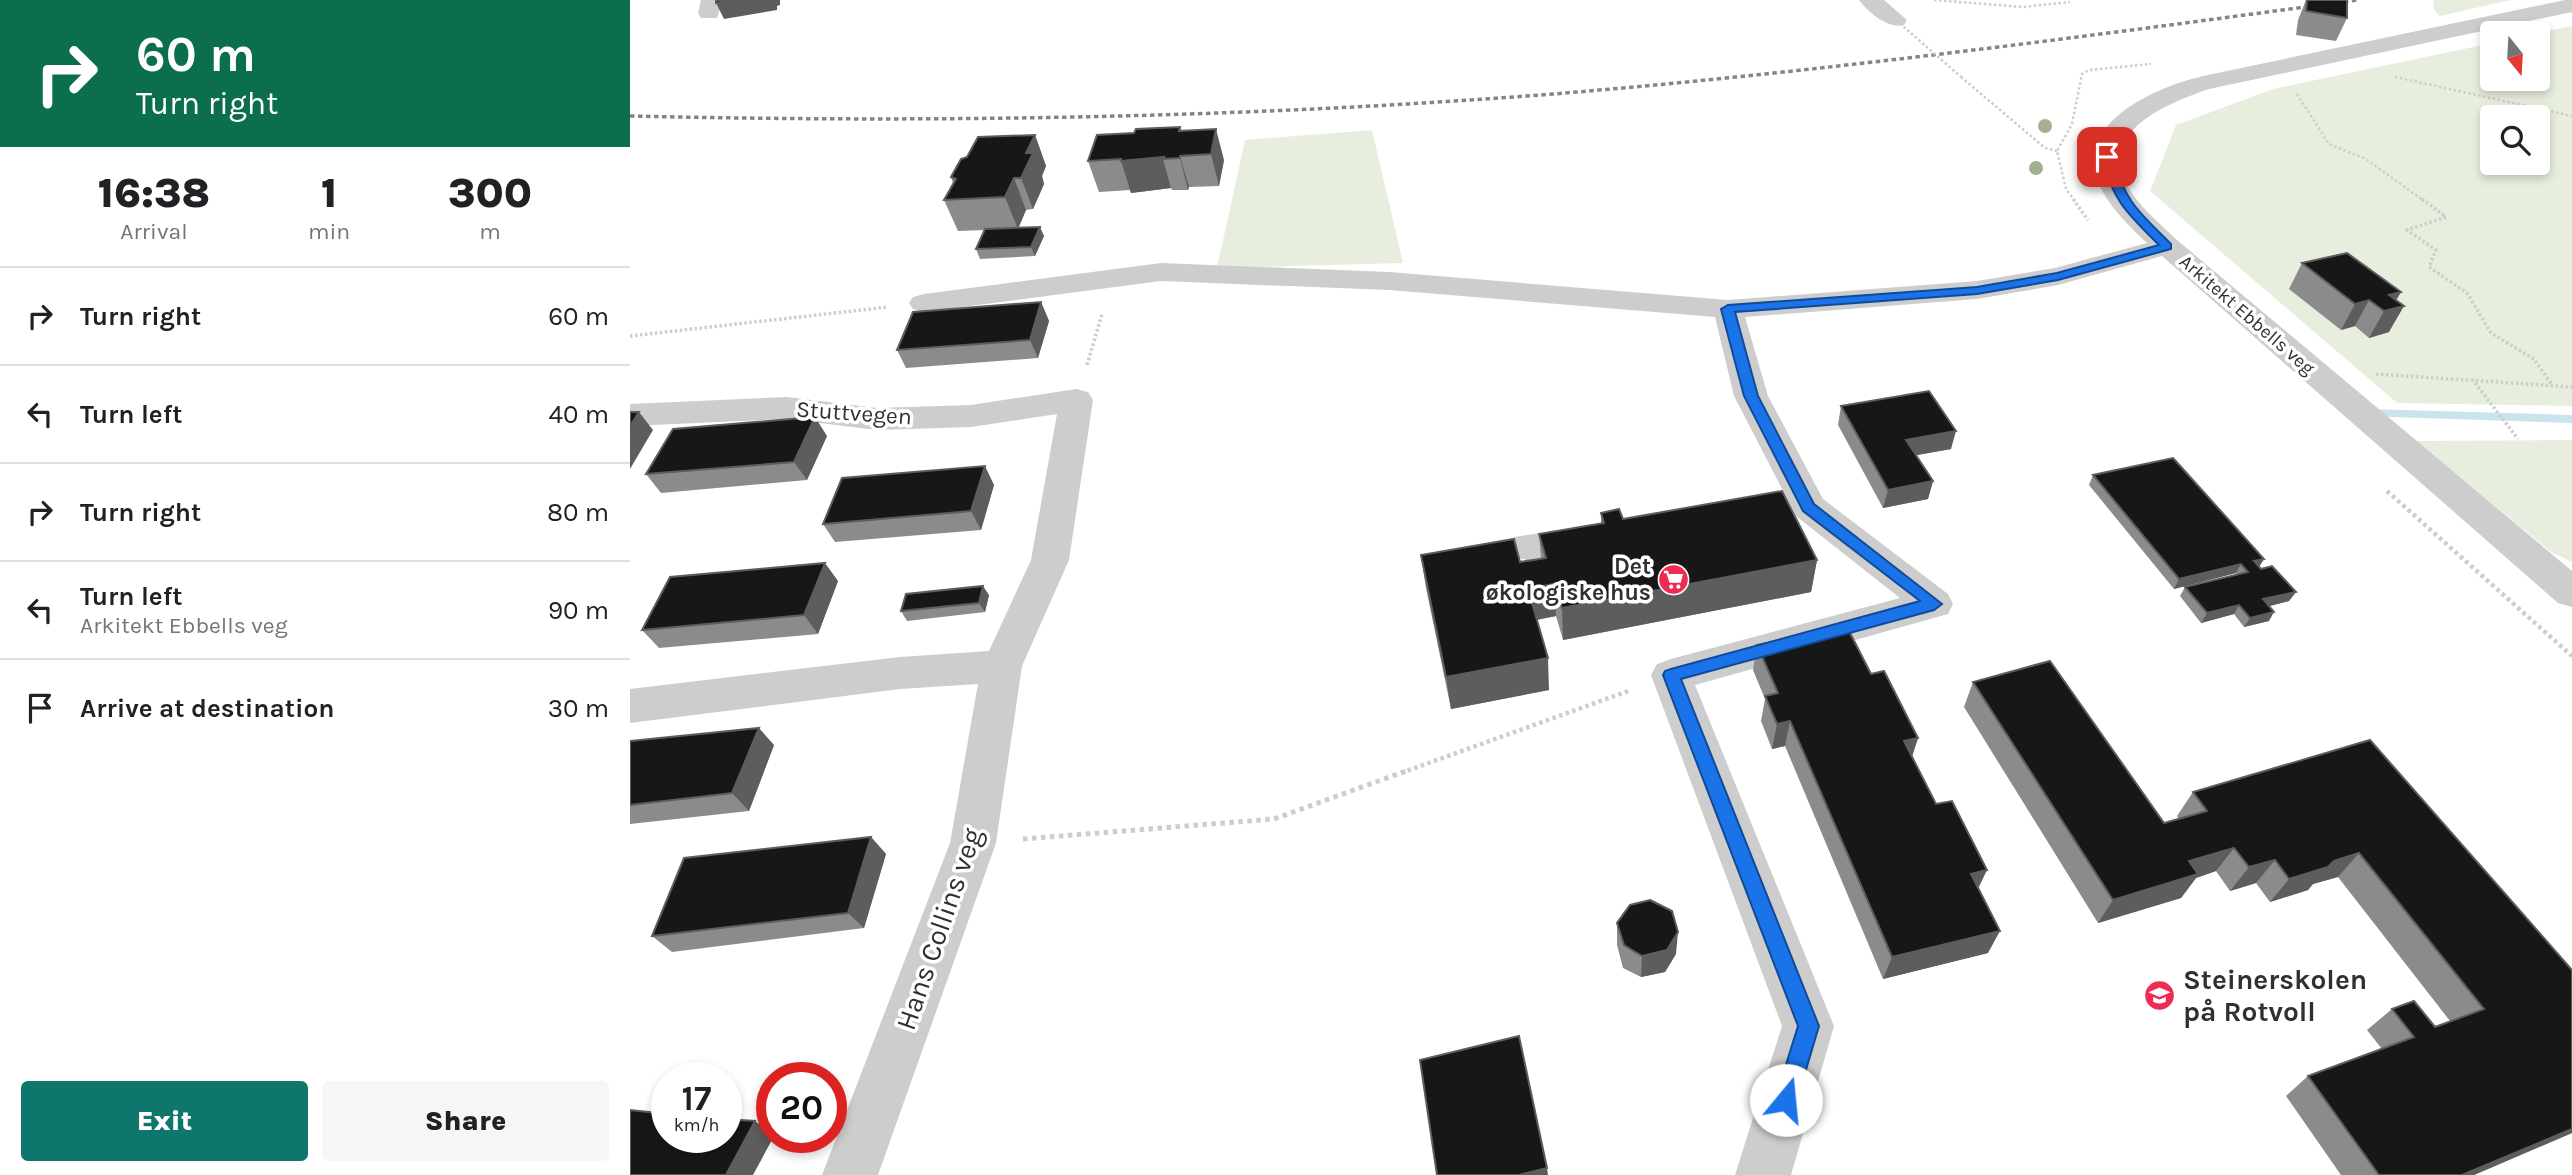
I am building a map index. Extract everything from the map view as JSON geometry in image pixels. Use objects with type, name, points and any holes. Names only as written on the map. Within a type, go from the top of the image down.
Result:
[{"type":"street","points":[[1871,0],[1896,20]]},
{"type":"street","name":"Arkitekt Ebbells veg","points":[[2572,5],[2203,83],[2174,92],[2125,120],[2112,138],[2107,157],[2116,188],[2131,211],[2167,246],[2572,593]]},
{"type":"street","points":[[924,303],[1161,272],[1376,280],[1728,309],[1977,290],[2058,276],[2167,246]]},
{"type":"street","points":[[1728,309],[1751,396],[1788,510],[1934,604],[1671,675],[1808,1026],[1763,1175]]},
{"type":"street","name":"Stuttvegen","points":[[630,415],[787,408],[877,419],[971,416],[1076,400]]},
{"type":"street","name":"Hans Collins veg","points":[[850,1175],[973,843],[1002,666],[1050,560],[1076,400]]},
{"type":"street","points":[[1527,547],[1621,534]]},
{"type":"street","points":[[630,706],[900,673],[1002,666]]},
{"type":"path","points":[[1934,0],[2023,7],[2070,2]]},
{"type":"path","points":[[1896,20],[2045,148],[2057,151]]},
{"type":"path","points":[[2318,59],[2572,116]]},
{"type":"path","points":[[2280,67],[2329,144],[2366,159],[2446,217],[2407,230],[2436,250],[2429,267],[2467,293],[2491,333],[2534,359],[2553,385]]},
{"type":"path","points":[[1076,400],[1113,279]]},
{"type":"path","points":[[630,336],[924,303]]},
{"type":"path","points":[[2309,370],[2572,387]]},
{"type":"path","points":[[2472,379],[2518,439]]},
{"type":"path","points":[[973,843],[1274,819],[1671,675]]},
{"type":"green space","points":[[2433,0],[2511,0],[2440,16],[2434,10]]},
{"type":"green space","points":[[2572,26],[2572,406],[2397,403],[2150,191],[2176,125],[2273,89],[2480,46],[2480,91],[2550,91],[2550,31]]},
{"type":"green space","points":[[1372,130],[1403,263],[1217,268],[1245,140]]},
{"type":"green space","points":[[2572,440],[2572,562],[2551,552],[2416,441]]},
{"type":"building","points":[[2307,0],[2347,0],[2347,18],[2306,11]]},
{"type":"building","points":[[1180,127],[1179,131],[1216,129],[1211,154],[1163,159],[1164,157],[1088,161],[1097,135],[1134,133],[1136,129]]},
{"type":"building","points":[[1035,135],[1026,153],[1033,153],[1021,178],[1014,178],[1005,197],[944,200],[956,179],[951,177],[978,137]]},
{"type":"building","points":[[1040,227],[1031,247],[976,249],[985,229]]},
{"type":"building","points":[[2347,253],[2401,292],[2389,295],[2404,306],[2384,311],[2369,300],[2355,304],[2302,263]]},
{"type":"building","points":[[1041,302],[1030,340],[897,350],[913,312]]},
{"type":"building","points":[[1929,391],[1956,431],[1906,440],[1933,481],[1888,490],[1841,406]]},
{"type":"building","points":[[630,412],[639,412],[630,426]]},
{"type":"building","points":[[815,417],[794,462],[646,474],[673,429]]},
{"type":"building","points":[[2173,458],[2264,559],[2254,561],[2261,569],[2272,566],[2296,592],[2263,599],[2274,612],[2250,618],[2239,605],[2207,613],[2185,587],[2248,572],[2241,564],[2179,579],[2093,475]]},
{"type":"building","points":[[985,466],[971,511],[823,524],[842,478]]},
{"type":"building","points":[[1782,491],[1817,560],[1562,608],[1554,584],[1528,589],[1548,658],[1446,677],[1421,555],[1514,539],[1520,562],[1546,558],[1539,534],[1604,523],[1601,513],[1619,509],[1623,519]]},
{"type":"building","points":[[825,563],[804,615],[642,630],[670,577]]},
{"type":"building","points":[[983,586],[979,603],[901,611],[906,594]]},
{"type":"building","points":[[1847,627],[1871,674],[1884,671],[1918,738],[1904,741],[1936,804],[1952,801],[1987,870],[1971,874],[2000,931],[1892,957],[1790,721],[1777,724],[1765,696],[1778,693],[1757,645]]},
{"type":"building","points":[[2050,661],[2164,823],[2207,811],[2193,792],[2370,740],[2572,970],[2572,1129],[2462,1175],[2379,1175],[2308,1076],[2414,1037],[2392,1009],[2414,1001],[2435,1027],[2484,1009],[2359,853],[2334,861],[2328,867],[2289,879],[2275,860],[2249,867],[2234,848],[2189,861],[2198,874],[2113,900],[1973,682]]},
{"type":"building","points":[[759,728],[732,793],[630,805],[630,741]]},
{"type":"building","points":[[871,837],[848,913],[652,936],[684,858]]},
{"type":"building","points":[[1650,900],[1672,911],[1678,932],[1667,950],[1642,956],[1624,945],[1617,923],[1630,905]]},
{"type":"building","points":[[1519,1036],[1547,1168],[1519,1175],[1437,1175],[1420,1060]]},
{"type":"building","points":[[630,1110],[651,1112],[651,1153],[738,1153],[726,1175],[630,1175]]},
{"type":"building","points":[[742,1120],[755,1121],[742,1145]]},
{"type":"waterway","points":[[2367,413],[2572,419]]},
{"type":"railway","points":[[630,116],[861,119],[1092,117],[1438,102],[1654,85],[1855,64],[2357,0]]},
{"type":"place","name":"Det økologiske hus","points":[[1674,579]]},
{"type":"place","name":"Steinerskolen på Rotvoll","points":[[2160,995]]},
{"type":"route","points":[[1786,1100],[1808,1026],[1671,675],[1934,604],[1808,508],[1751,396],[1728,309],[1977,290],[2058,276],[2167,246],[2131,211],[2116,188],[2108,169],[2107,157]]}]
